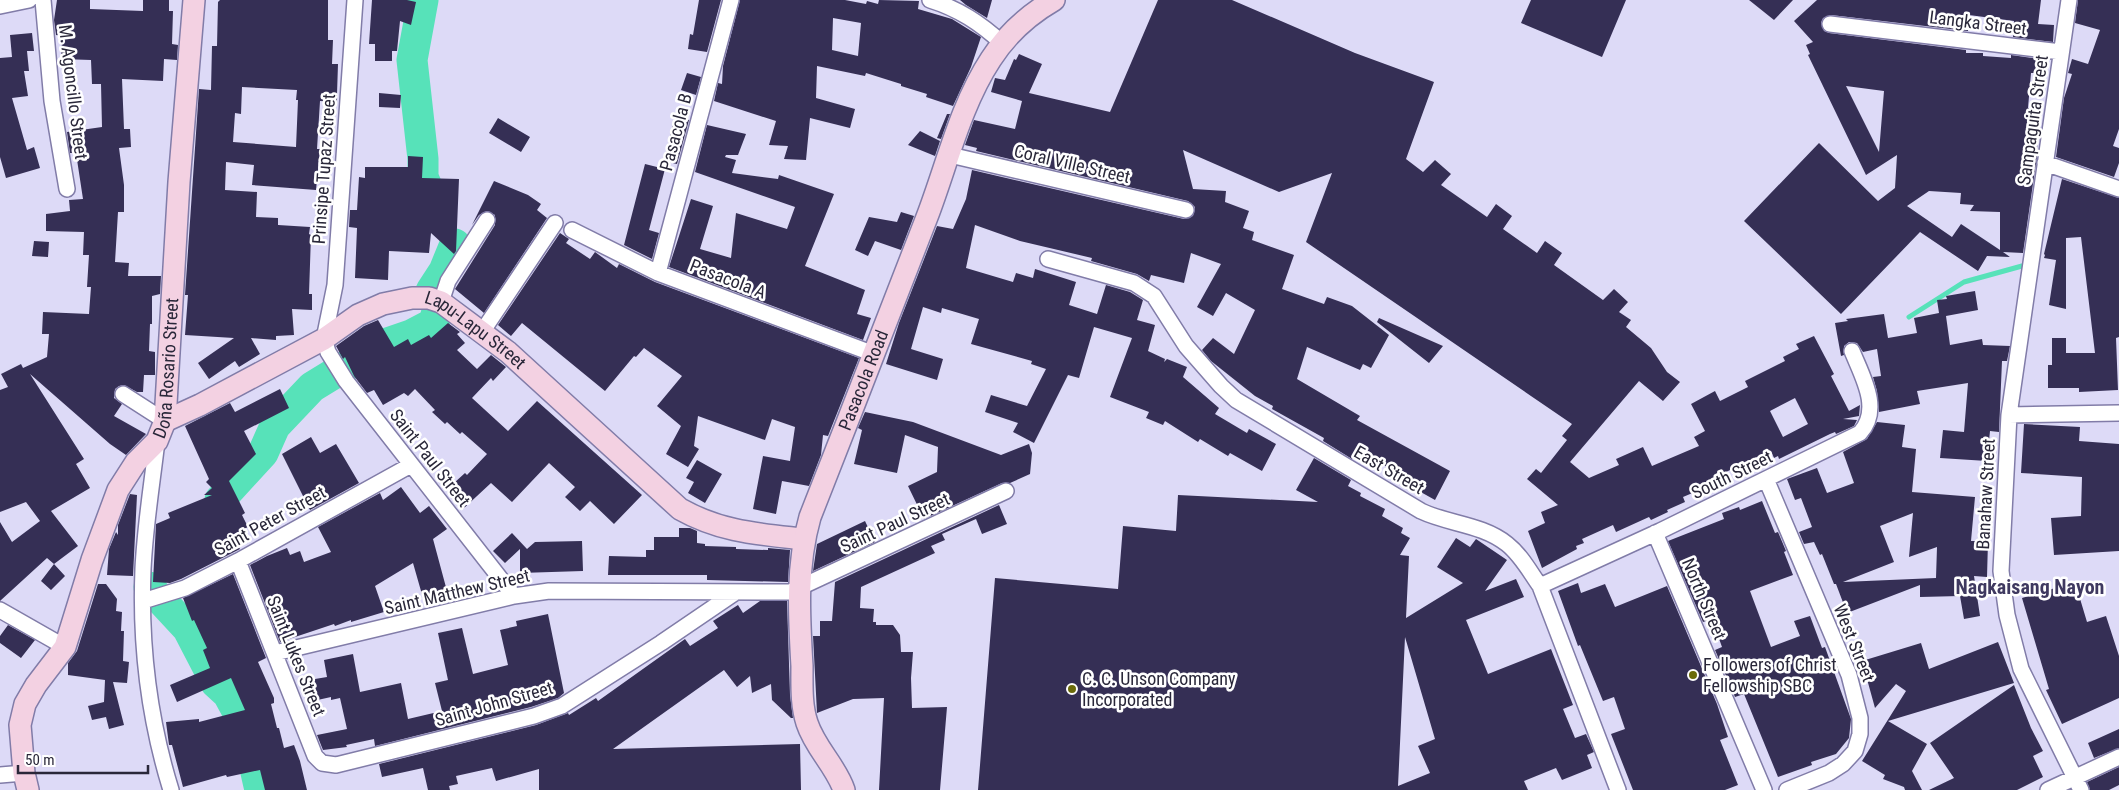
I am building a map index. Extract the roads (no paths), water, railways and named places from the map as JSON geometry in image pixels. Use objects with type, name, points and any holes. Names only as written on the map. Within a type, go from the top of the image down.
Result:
[{"type":"street","points":[[0,6],[28,0]]},
{"type":"street","name":"M. Agoncillo Street","points":[[43,0],[52,101],[67,189]]},
{"type":"street","name":"Doña Rosario Street","points":[[26,782],[20,725],[25,704],[36,685],[65,647],[92,560],[118,490],[136,462],[157,441],[165,421],[179,182],[194,0]]},
{"type":"street","name":"Prinsipe Tupaz Street","points":[[324,339],[335,285],[355,0]]},
{"type":"street","name":"Pasacola B","points":[[658,273],[731,0]]},
{"type":"street","points":[[930,0],[951,7],[972,18],[1002,43]]},
{"type":"street","name":"Sampaguita Street","points":[[2038,216],[2069,0]]},
{"type":"street","name":"Pasacola Road","points":[[844,790],[840,776],[807,724],[803,702],[799,588],[803,539],[813,508],[977,84],[1002,43],[1022,23],[1051,1]]},
{"type":"street","name":"Langka Street","points":[[1830,24],[2062,52]]},
{"type":"street","name":"Coral Ville Street","points":[[950,155],[1186,210]]},
{"type":"street","points":[[2045,163],[2119,189]]},
{"type":"street","name":"Banahaw Street","points":[[2038,216],[2009,415],[2001,570],[2007,615],[2021,669],[2078,783]]},
{"type":"street","points":[[441,302],[448,281],[487,220]]},
{"type":"street","points":[[482,332],[555,223]]},
{"type":"street","name":"Pasacola A","points":[[572,230],[658,273],[874,354]]},
{"type":"street","name":"East Street","points":[[1048,259],[1134,283],[1143,288],[1154,296],[1186,346],[1236,400],[1421,511],[1449,522],[1478,529],[1507,544],[1521,558],[1540,586],[1618,790]]},
{"type":"street","name":"Lapu-Lapu Street","points":[[165,421],[200,405],[324,339],[358,315],[383,304],[412,298],[429,298],[441,302],[530,371],[680,509],[699,520],[720,528],[746,533],[803,539]]},
{"type":"street","name":"Saint Paul Street","points":[[324,339],[328,352],[342,375],[514,596]]},
{"type":"street","name":"South Street","points":[[1540,586],[1655,533],[1860,433],[1870,420],[1870,399],[1852,351]]},
{"type":"street","points":[[122,394],[165,421]]},
{"type":"street","points":[[2009,415],[2119,413]]},
{"type":"street","points":[[157,441],[145,542],[144,638],[158,744],[171,790]]},
{"type":"street","name":"Saint Peter Street","points":[[143,601],[179,590],[238,562],[411,465]]},
{"type":"street","name":"West Street","points":[[1766,479],[1849,675],[1860,718],[1860,734],[1854,750],[1844,764],[1829,773],[1787,790]]},
{"type":"street","name":"Saint Paul Street","points":[[799,588],[1006,491]]},
{"type":"street","name":"North Street","points":[[1655,533],[1764,790]]},
{"type":"street","name":"Saint Lukes Street","points":[[238,562],[315,756],[322,763]]},
{"type":"street","name":"Saint Matthew Street","points":[[275,653],[514,596],[549,591],[790,592],[799,588]]},
{"type":"street","name":"Saint John Street","points":[[322,763],[336,765],[534,716],[562,706],[661,643],[736,592]]},
{"type":"street","points":[[0,610],[65,647]]},
{"type":"street","points":[[2048,790],[2078,783],[2119,756]]},
{"type":"street","points":[[0,775],[26,782]]},
{"type":"waterway","points":[[423,0],[412,60],[423,159],[423,177],[438,212]]},
{"type":"waterway","points":[[431,291],[444,271],[455,244]]},
{"type":"waterway","points":[[1909,317],[1964,282],[2022,266]]},
{"type":"waterway","points":[[220,500],[263,453],[275,426],[312,387],[379,346],[411,335],[434,323],[438,307]]},
{"type":"waterway","points":[[149,587],[188,629],[216,683],[228,694],[241,718],[248,752],[252,755],[260,790]]},
{"type":"place","name":"Followers of Christ Fellowship SBC","points":[[1693,675]]},
{"type":"place","name":"C. C. Unson Company Incorporated","points":[[1072,689]]},
{"type":"district","name":"Nagkaisang Nayon","points":[[2030,587]]}]
